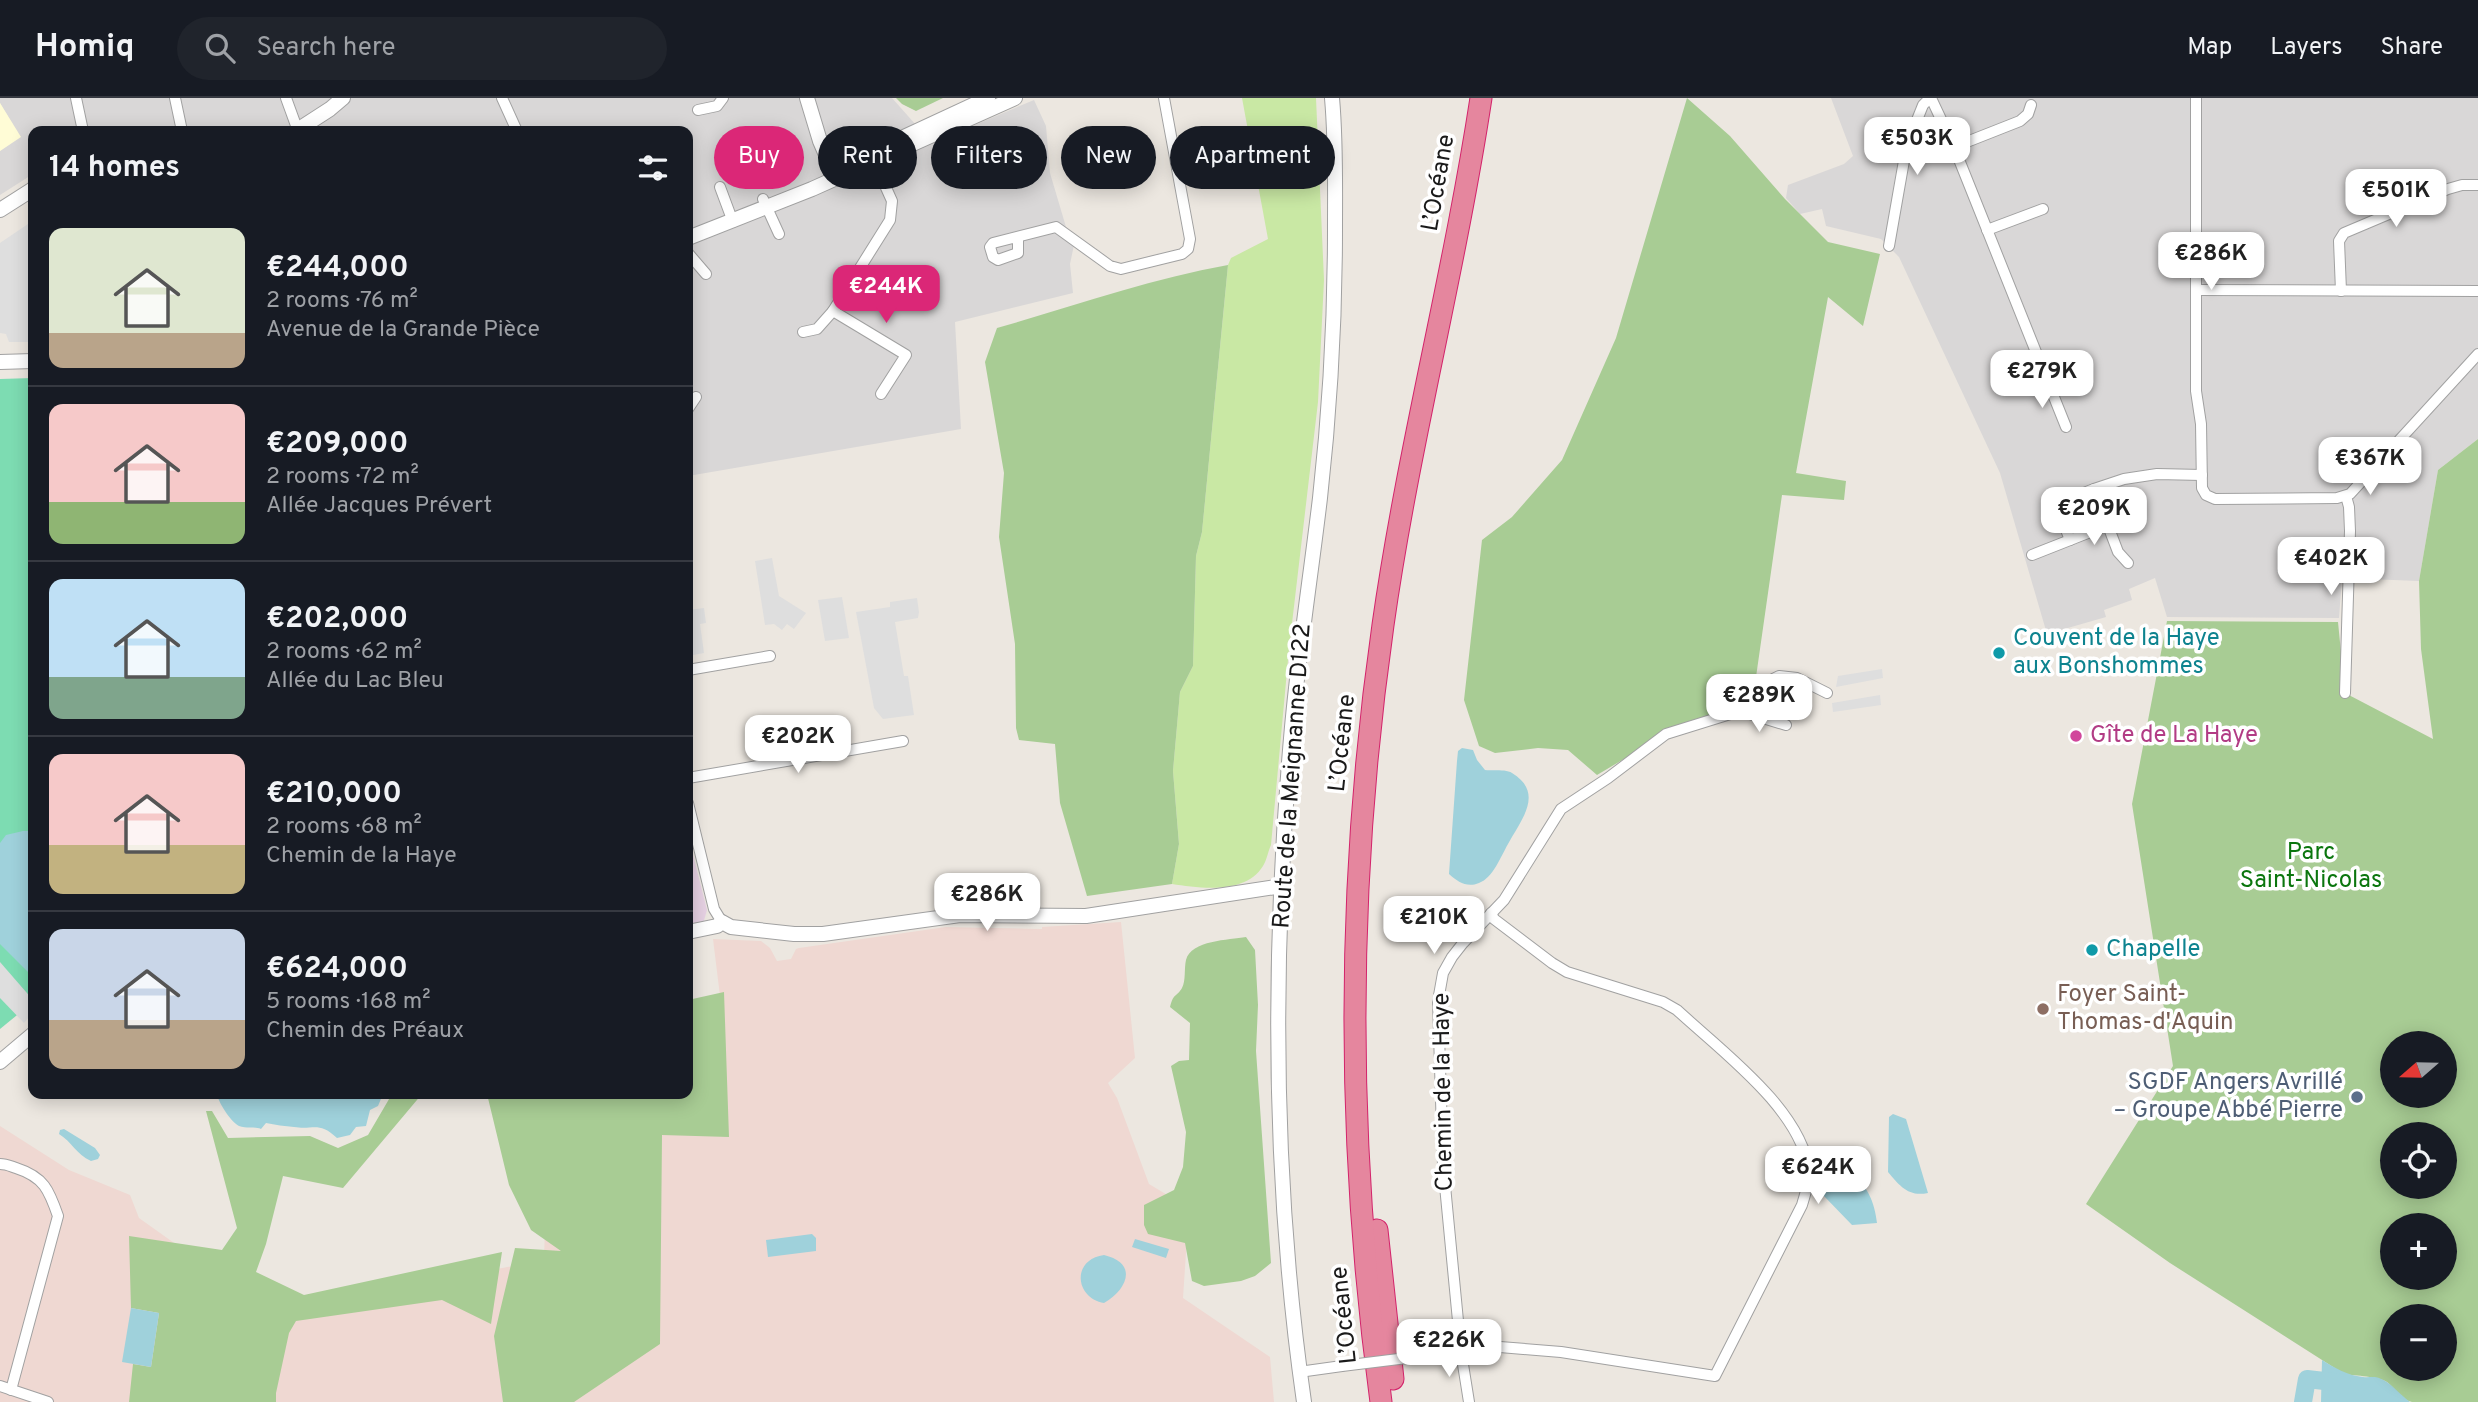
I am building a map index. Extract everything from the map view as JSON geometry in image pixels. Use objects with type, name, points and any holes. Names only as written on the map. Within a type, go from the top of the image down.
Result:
[{"type":"highway","name":"L’Océane","points":[[1381,1402],[1366,1272],[1355,1093],[1354,967],[1363,802],[1373,697],[1394,553],[1459,225],[1481,98]]},
{"type":"highway","name":"L’Océane","points":[[1396,1402],[1382,1294],[1370,1117],[1369,968],[1377,805],[1384,727],[1402,592],[1495,98]]},
{"type":"street","points":[[76,98],[82,126]]},
{"type":"street","points":[[175,98],[181,126]]},
{"type":"street","points":[[286,98],[295,126]]},
{"type":"street","points":[[304,126],[343,98]]},
{"type":"street","points":[[318,126],[353,98]]},
{"type":"street","points":[[502,98],[515,126]]},
{"type":"street","points":[[698,110],[717,106],[723,98]]},
{"type":"street","points":[[807,98],[818,134]]},
{"type":"street","points":[[917,133],[988,98]]},
{"type":"street","points":[[917,142],[1015,98]]},
{"type":"street","points":[[1018,237],[1056,227],[1110,266],[1121,269],[1182,254],[1188,249],[1190,239],[1164,98]]},
{"type":"street","points":[[1332,98],[1334,126]]},
{"type":"street","points":[[1335,150],[1341,98]]},
{"type":"street","points":[[1889,246],[1905,144],[1923,105],[1931,98],[1954,147],[2066,427]]},
{"type":"street","points":[[2196,98],[2196,391],[2201,424],[2203,491],[2206,495],[2215,499],[2346,496],[2357,488],[2478,354]]},
{"type":"street","points":[[1954,147],[2020,121],[2028,114],[2031,105]]},
{"type":"street","points":[[693,236],[818,181]]},
{"type":"street","points":[[2341,291],[2339,241],[2344,233],[2455,187],[2478,185]]},
{"type":"street","points":[[721,189],[731,217]]},
{"type":"street","points":[[803,332],[817,329],[833,311],[890,220],[892,201],[887,189]]},
{"type":"street","name":"Route de la Meignanne D122","points":[[1304,1402],[1281,1164],[1279,1025],[1282,886],[1292,725],[1320,496],[1331,378],[1335,189]]},
{"type":"street","points":[[0,210],[28,192]]},
{"type":"street","points":[[0,219],[28,201]]},
{"type":"street","points":[[765,204],[779,234]]},
{"type":"street","points":[[1987,230],[2043,209]]},
{"type":"street","points":[[693,228],[731,217]]},
{"type":"street","points":[[693,259],[706,274]]},
{"type":"street","points":[[2196,290],[2478,291]]},
{"type":"street","points":[[833,311],[906,355],[881,394]]},
{"type":"street","points":[[0,362],[28,361]]},
{"type":"street","points":[[0,371],[28,370]]},
{"type":"street","points":[[693,402],[696,397]]},
{"type":"street","points":[[2070,540],[2056,504],[2124,479],[2157,474],[2202,475]]},
{"type":"street","points":[[2094,489],[2118,552],[2128,563]]},
{"type":"street","points":[[2345,694],[2350,531],[2349,502],[2346,496]]},
{"type":"street","points":[[2032,555],[2108,525]]},
{"type":"street","points":[[693,669],[770,656]]},
{"type":"street","points":[[1786,726],[1740,710],[1761,685],[1779,676],[1797,678],[1827,693]]},
{"type":"street","name":"Chemin de la Haye","points":[[1469,1402],[1461,1352],[1443,1165],[1438,1001],[1443,973],[1452,957],[1504,900],[1561,808],[1608,778],[1666,734],[1740,710]]},
{"type":"street","points":[[693,777],[903,741]]},
{"type":"street","points":[[693,823],[714,909],[722,922],[731,927],[794,934],[823,934],[960,915],[1086,916],[1282,886]]},
{"type":"street","points":[[1299,1372],[1500,1347],[1561,1352],[1715,1376],[1802,1205],[1808,1185],[1807,1162],[1802,1145],[1782,1112],[1759,1084],[1676,1010],[1663,1003],[1567,972],[1504,926],[1491,913]]},
{"type":"street","points":[[693,931],[718,926],[722,922]]},
{"type":"street","points":[[0,1062],[28,1038]]},
{"type":"street","points":[[0,1164],[37,1176],[51,1193],[58,1216],[6,1388],[48,1402]]},
{"type":"shaded area","points":[[0,98],[892,98],[917,126],[818,126],[818,189],[917,189],[917,126],[931,142],[931,189],[1047,189],[1047,138],[1050,173],[1074,245],[1070,264],[1073,293],[955,322],[961,429],[693,475],[693,126],[28,126],[28,177],[0,195],[0,151],[20,137],[0,103]]},
{"type":"shaded area","points":[[1831,98],[2478,98],[2478,439],[2438,470],[2419,581],[2342,578],[2339,618],[2167,617],[2155,578],[2129,589],[2132,600],[2104,610],[2106,617],[2047,634],[2000,473],[1899,257],[1881,239],[1826,226],[1822,209],[1800,214],[1786,198],[1788,185],[1844,164],[1853,156]]},
{"type":"shaded area","points":[[1034,100],[1046,126],[972,126]]},
{"type":"shaded area","points":[[0,103],[21,137],[0,151]]},
{"type":"shaded area","points":[[28,224],[28,342],[9,342],[6,334],[0,333],[0,243]]},
{"type":"shaded area","points":[[772,558],[779,596],[806,613],[794,629],[787,624],[782,630],[774,624],[765,625],[755,561]]},
{"type":"shaded area","points":[[842,597],[849,638],[825,641],[818,600]]},
{"type":"shaded area","points":[[917,598],[918,618],[895,622],[914,715],[883,719],[874,708],[856,612],[890,607],[890,602]]},
{"type":"shaded area","points":[[704,608],[706,623],[700,624],[704,653],[693,655],[693,609]]},
{"type":"shaded area","points":[[1882,669],[1883,678],[1836,687],[1838,676]]},
{"type":"shaded area","points":[[1880,695],[1881,705],[1833,712],[1832,703]]},
{"type":"shaded area","points":[[693,855],[707,910],[703,924],[693,926]]},
{"type":"shaded area","points":[[1121,922],[1135,1058],[1108,1083],[1117,1098],[1149,1184],[1189,1208],[1183,1298],[1270,1357],[1274,1402],[0,1402],[0,1126],[69,1170],[130,1195],[139,1218],[191,1255],[278,1305],[429,1282],[544,1260],[549,1099],[693,1099],[693,1079],[720,996],[713,939],[761,941],[770,948],[777,961],[791,959],[799,948],[946,927],[1042,927]]},
{"type":"shaded area","points":[[0,962],[28,994],[28,1018],[24,1023],[0,998]]},
{"type":"green space","points":[[896,98],[943,98],[916,111]]},
{"type":"green space","points":[[1242,98],[1316,98],[1317,126],[1247,126]]},
{"type":"green space","points":[[1687,98],[1730,136],[1785,199],[1828,242],[1880,254],[1863,326],[1828,297],[1796,473],[1846,481],[1844,500],[1782,495],[1755,684],[1740,711],[1666,734],[1597,775],[1568,750],[1538,748],[1495,753],[1479,746],[1464,700],[1482,540],[1512,517],[1562,460],[1616,338]]},
{"type":"green space","points":[[1259,189],[1320,189],[1324,280],[1318,402],[1289,649],[1271,845],[1264,864],[1245,882],[1208,888],[1172,884],[1179,844],[1173,771],[1180,692],[1193,666],[1196,556],[1202,532],[1228,265],[1231,258],[1268,239]]},
{"type":"green space","points":[[1228,265],[1202,532],[1196,556],[1193,666],[1180,692],[1173,771],[1179,844],[1172,884],[1087,896],[1060,803],[1055,744],[1019,740],[1016,728],[1015,644],[999,537],[1004,473],[985,362],[997,328],[1141,285]]},
{"type":"green space","points":[[28,378],[28,1006],[0,1029],[0,379]]},
{"type":"green space","name":"Parc Saint-Nicolas","points":[[2478,439],[2478,1402],[2412,1402],[2385,1381],[2457,1381],[2457,1304],[2380,1304],[2380,1379],[2344,1374],[2170,1263],[2086,1204],[2173,1066],[2132,804],[2167,621],[2338,622],[2345,693],[2433,739],[2421,649],[2419,581],[2438,470]]},
{"type":"green space","points":[[1246,937],[1255,950],[1258,1005],[1256,1051],[1271,1263],[1255,1276],[1241,1281],[1204,1286],[1192,1281],[1185,1243],[1148,1234],[1144,1225],[1144,1205],[1174,1190],[1183,1167],[1186,1132],[1171,1066],[1179,1061],[1189,1060],[1190,1023],[1170,1007],[1183,985],[1186,960],[1195,948],[1221,940]]},
{"type":"green space","points":[[724,992],[729,1137],[662,1135],[660,1344],[574,1402],[503,1402],[494,1336],[515,1248],[561,1251],[531,1230],[509,1185],[488,1099],[693,1099],[693,999]]},
{"type":"green space","points":[[389,1099],[418,1099],[343,1188],[283,1176],[256,1272],[304,1295],[502,1252],[491,1324],[442,1300],[296,1321],[289,1333],[276,1402],[129,1402],[133,1364],[151,1367],[159,1313],[131,1308],[129,1236],[222,1250],[237,1228],[206,1111],[212,1111],[228,1138],[310,1136],[338,1148],[368,1135]]},
{"type":"water","points":[[1767,688],[1787,688],[1783,719],[1767,717],[1765,710],[1753,698]]},
{"type":"water","points":[[1462,748],[1473,750],[1485,770],[1512,773],[1522,781],[1529,798],[1524,816],[1492,872],[1484,880],[1471,885],[1459,882],[1449,874],[1458,751]]},
{"type":"water","points":[[28,831],[28,972],[0,944],[0,843],[6,835]]},
{"type":"water","points":[[219,1099],[381,1099],[378,1106],[370,1110],[366,1126],[356,1127],[350,1135],[337,1138],[316,1127],[301,1128],[266,1123],[261,1129],[239,1126],[225,1112]]},
{"type":"water","points":[[1893,1114],[1906,1119],[1928,1193],[1910,1192],[1888,1172],[1889,1117]]},
{"type":"water","points":[[64,1129],[95,1148],[100,1155],[98,1159],[91,1161],[82,1155],[59,1134],[60,1130]]},
{"type":"water","points":[[1847,1175],[1865,1187],[1877,1223],[1852,1225],[1823,1195],[1836,1180]]},
{"type":"water","points":[[812,1234],[816,1238],[816,1251],[768,1257],[766,1240]]},
{"type":"water","points":[[1135,1239],[1169,1249],[1166,1258],[1132,1247]]},
{"type":"water","points":[[1104,1255],[1122,1264],[1126,1277],[1119,1291],[1104,1303],[1087,1295],[1081,1279],[1086,1264],[1093,1258]]},
{"type":"water","points":[[131,1308],[159,1313],[151,1367],[122,1362]]},
{"type":"water","points":[[2322,1360],[2351,1375],[2377,1377],[2410,1402],[2321,1402]]},
{"type":"waterway","points":[[2303,1402],[2307,1379],[2342,1383]]},
{"type":"place","name":"Couvent de la Haye aux Bonshommes","points":[[1999,653]]},
{"type":"place","name":"Gîte de La Haye","points":[[2076,736]]},
{"type":"place","name":"Chapelle","points":[[2092,950]]},
{"type":"place","name":"Foyer Saint- Thomas-d'Aquin","points":[[2043,1009]]},
{"type":"place","name":"SGDF Angers Avrillé – Groupe Abbé Pierre","points":[[2357,1097]]}]
